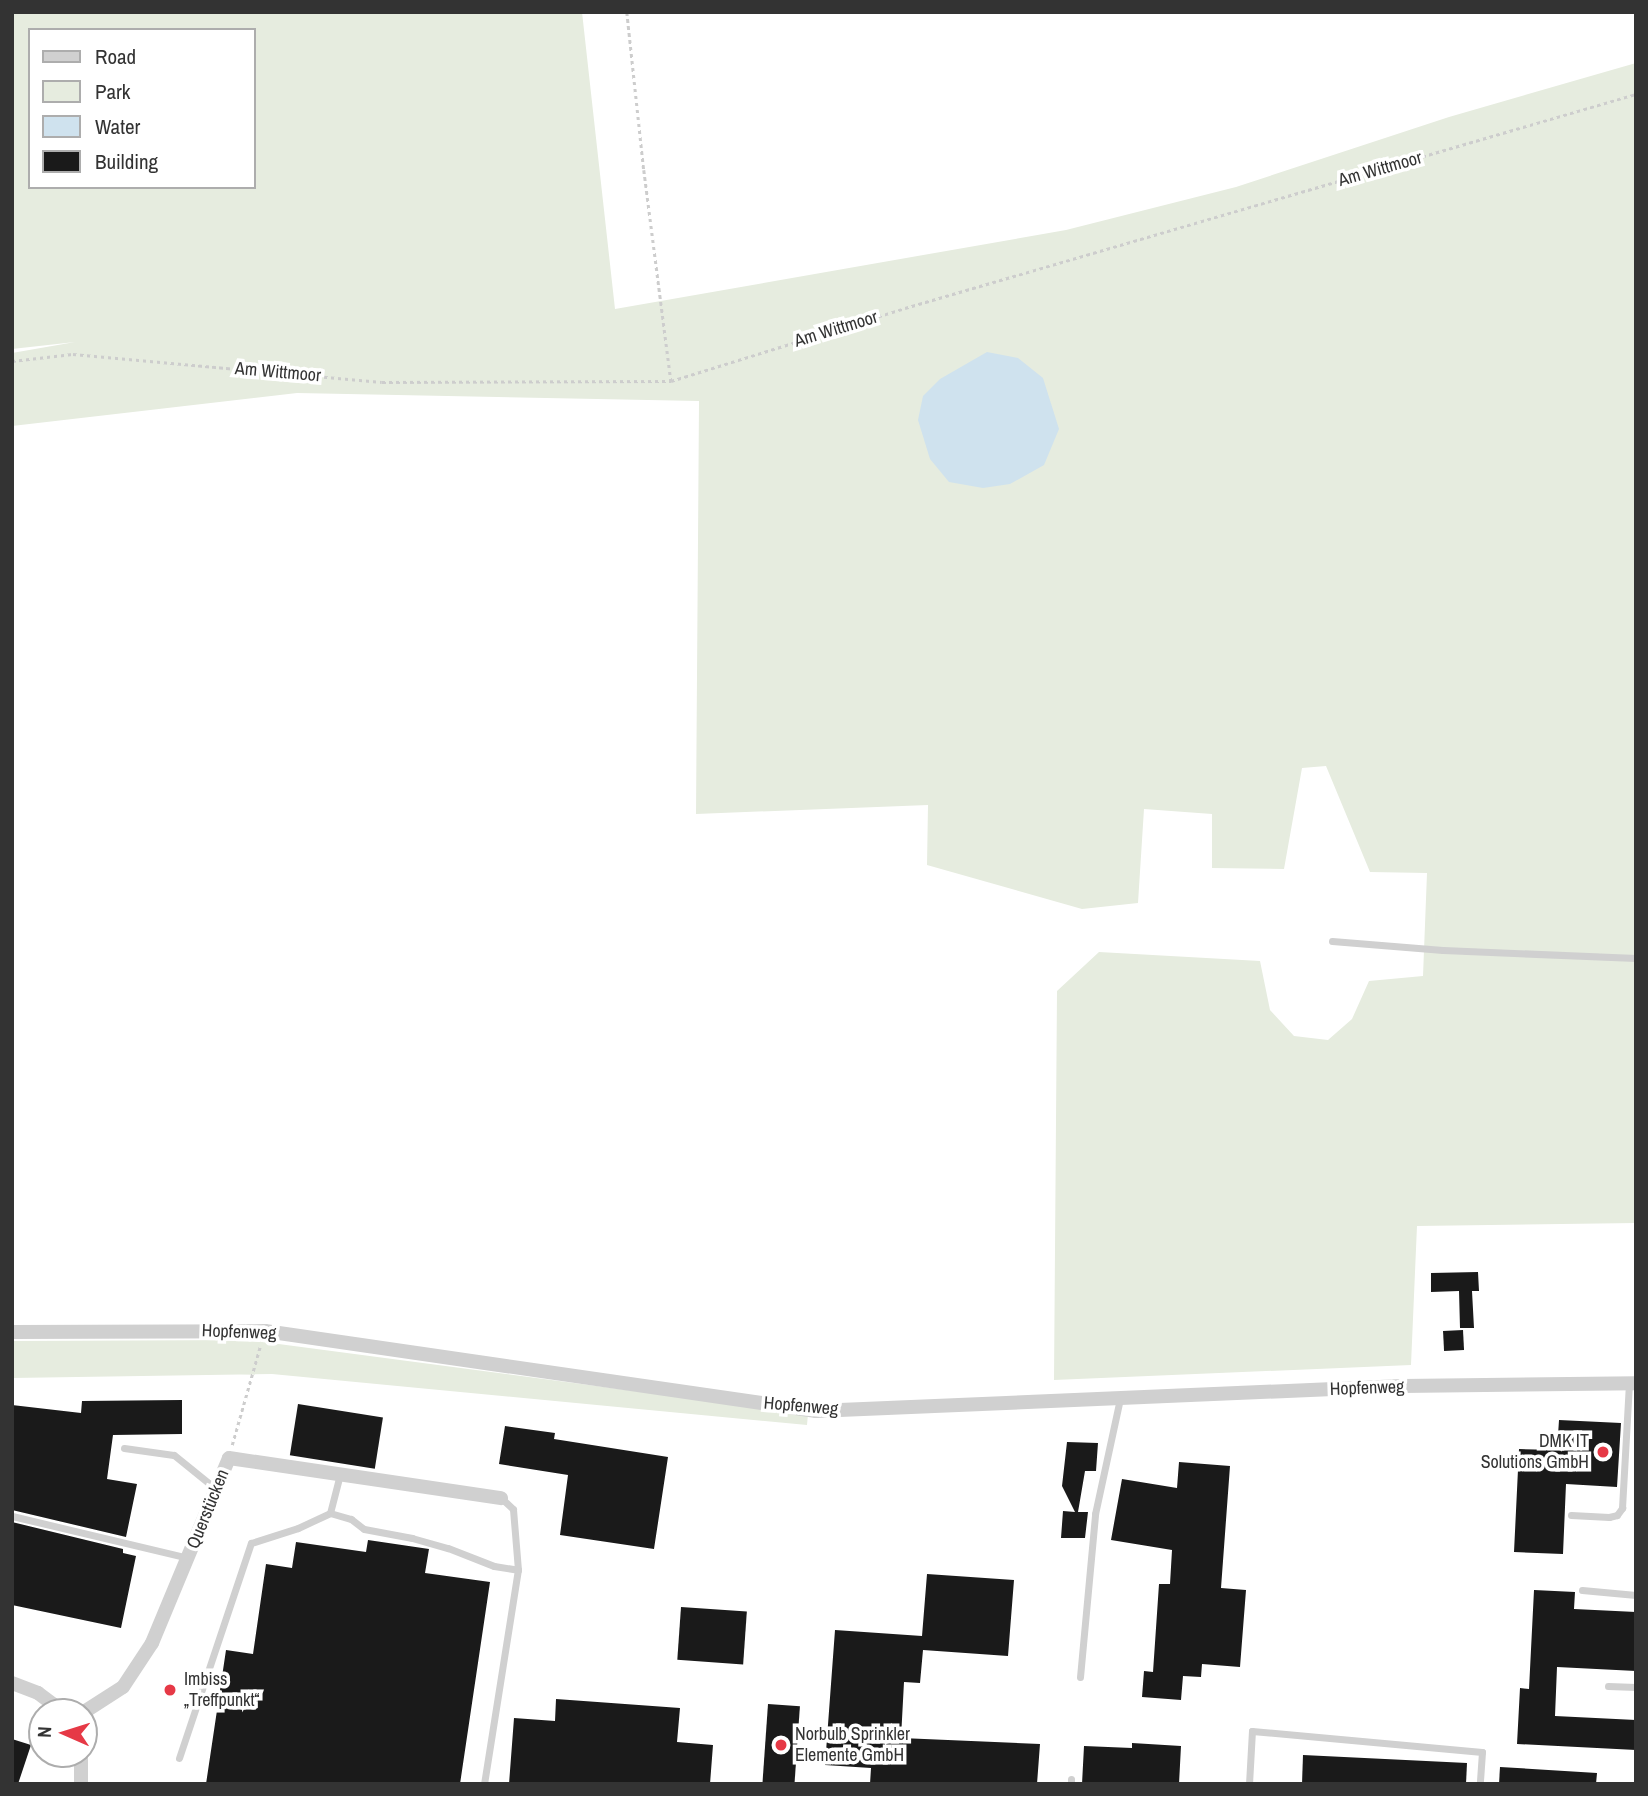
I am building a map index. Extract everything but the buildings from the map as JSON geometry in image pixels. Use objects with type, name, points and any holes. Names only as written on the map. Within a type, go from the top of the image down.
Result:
[{"type":"street","name":"Hopfenweg","points":[[12,1332],[265,1331],[816,1411],[1402,1386],[1632,1383]]},
{"type":"street","name":"Querstücken","points":[[98,1703],[123,1688],[152,1643],[229,1458],[501,1498]]},
{"type":"street","points":[[12,1683],[45,1698]]},
{"type":"lane","points":[[1332,941],[1443,950],[1636,958]]},
{"type":"lane","points":[[1571,1515],[1609,1517],[1617,1515],[1622,1507],[1632,1383]]},
{"type":"lane","points":[[1080,1677],[1095,1514],[1120,1398]]},
{"type":"lane","points":[[124,1448],[174,1455],[216,1490]]},
{"type":"lane","points":[[330,1513],[340,1474]]},
{"type":"lane","points":[[484,1784],[518,1570],[513,1509],[501,1498]]},
{"type":"lane","points":[[178,1758],[251,1543],[299,1528],[330,1513],[351,1519],[364,1529],[412,1538],[494,1566],[518,1570]]},
{"type":"lane","points":[[12,1516],[188,1558]]},
{"type":"lane","points":[[1582,1590],[1636,1595]]},
{"type":"lane","points":[[1608,1686],[1636,1687]]},
{"type":"lane","points":[[1249,1784],[1252,1731],[1482,1752],[1480,1784]]},
{"type":"path","points":[[627,12],[643,170],[671,381]]},
{"type":"path","name":"Am Wittmoor","points":[[12,361],[73,354],[382,382],[671,381],[905,308],[1636,94]]},
{"type":"path","points":[[229,1458],[265,1331]]},
{"type":"green space","points":[[12,12],[582,12],[615,309],[1066,230],[1236,187],[1449,117],[1636,63],[1636,1223],[1417,1226],[1411,1365],[1054,1380],[1057,991],[1099,952],[1260,961],[1270,1010],[1294,1036],[1328,1040],[1352,1019],[1369,981],[1423,976],[1427,873],[1370,872],[1326,766],[1302,768],[1284,869],[1212,868],[1212,814],[1144,809],[1138,903],[1082,909],[927,865],[928,805],[696,814],[699,401],[297,393],[12,426],[12,353],[75,342],[12,349]]},
{"type":"green space","points":[[248,1340],[808,1414],[807,1425],[272,1374],[12,1378],[12,1341]]},
{"type":"water","points":[[987,352],[1018,358],[1043,378],[1059,429],[1044,465],[1010,484],[983,488],[949,482],[930,459],[918,420],[923,396],[940,379]]},
{"type":"place","name":"DMK IT Solutions GmbH","points":[[1603,1452]]},
{"type":"place","name":"Imbiss „Treffpunkt“","points":[[170,1690]]},
{"type":"place","name":"Norbulb Sprinkler Elemente GmbH","points":[[781,1745]]}]
